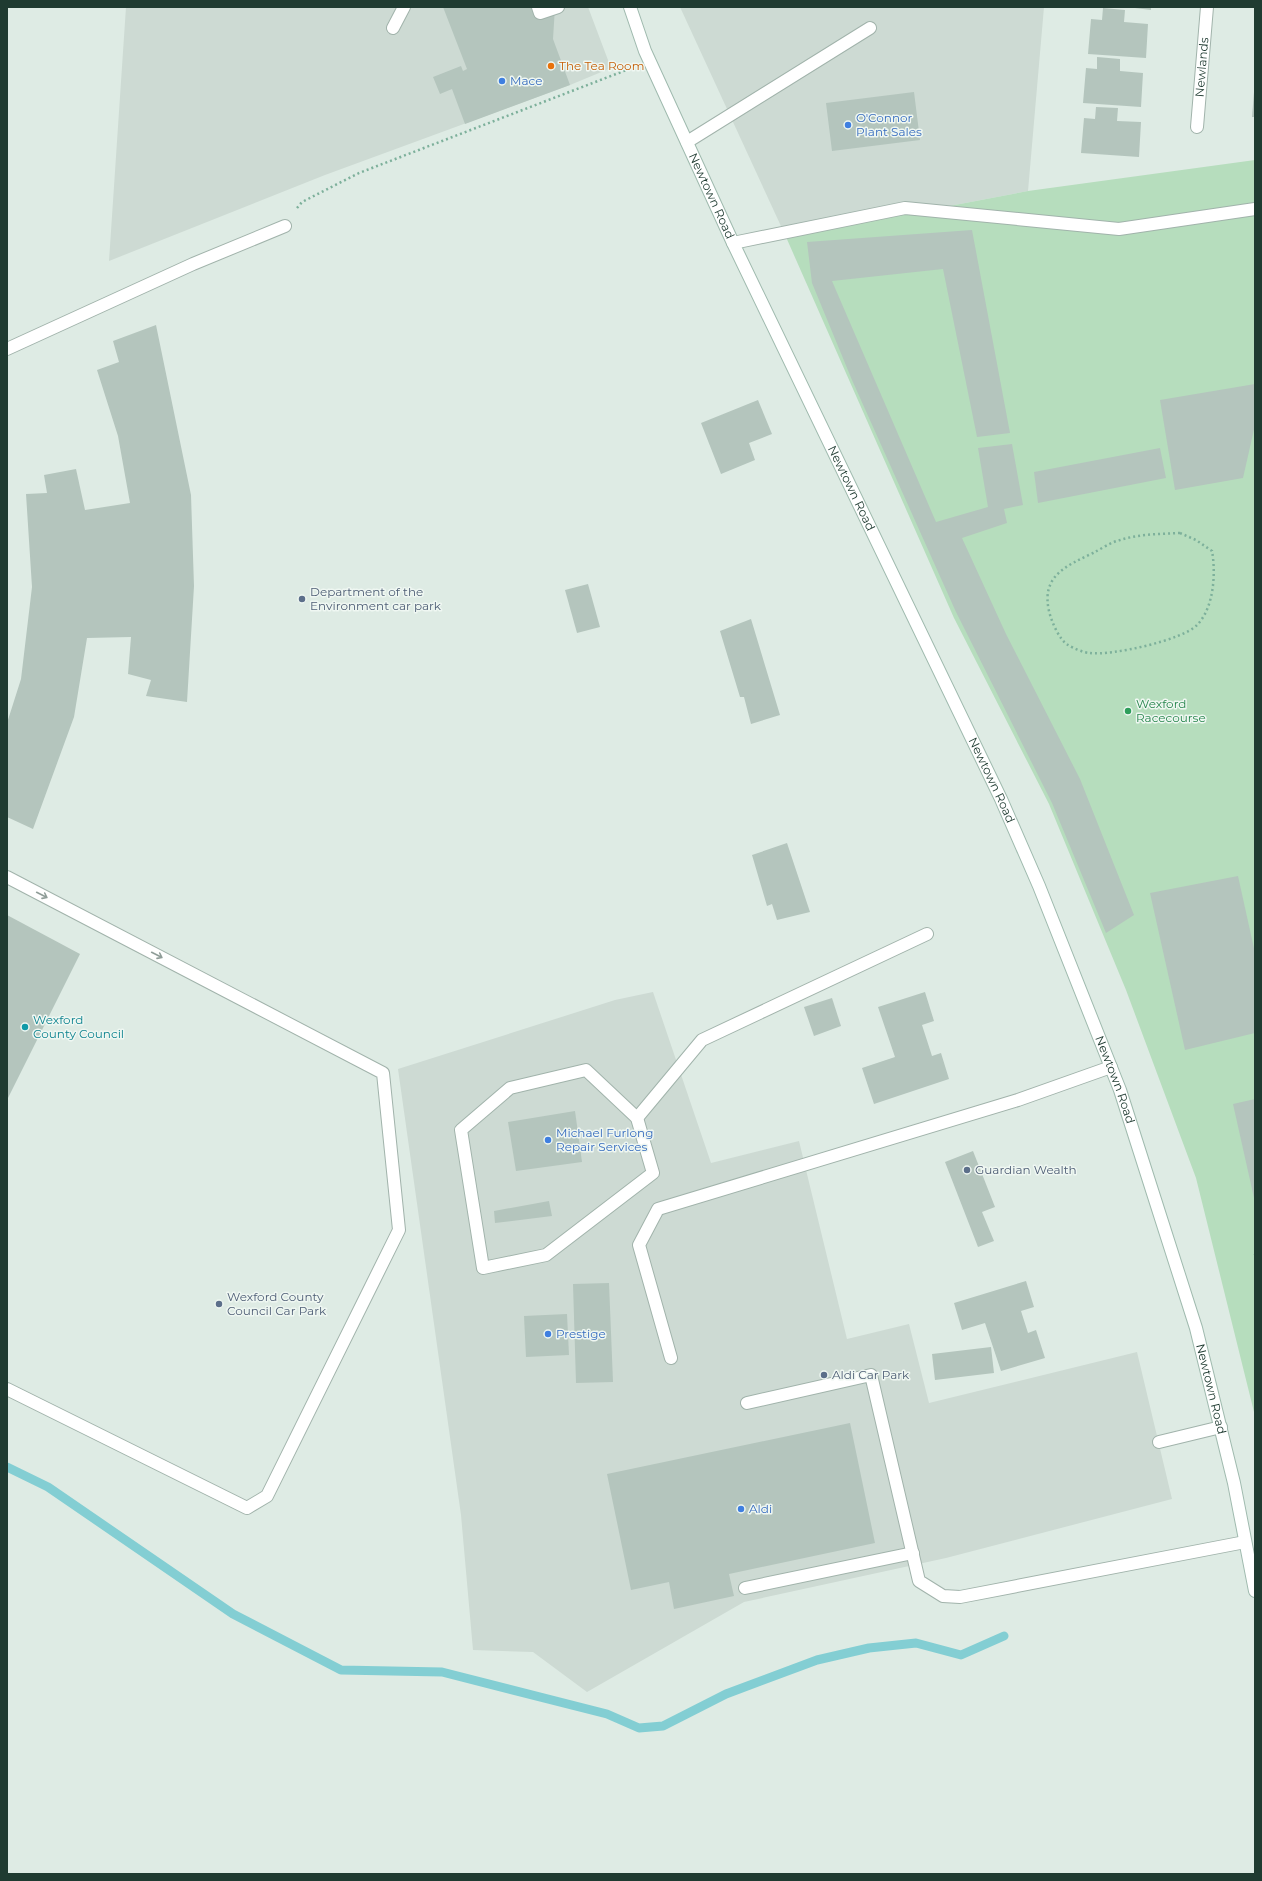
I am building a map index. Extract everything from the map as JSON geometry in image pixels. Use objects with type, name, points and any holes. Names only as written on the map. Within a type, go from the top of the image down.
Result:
[{"type":"main road","points":[[393,28],[404,7]]},
{"type":"main road","points":[[538,7],[540,13],[558,7]]},
{"type":"main road","name":"Newtown Road","points":[[630,7],[650,62],[733,243],[1001,799],[1039,886],[1111,1067],[1196,1328],[1221,1427],[1255,1591]]},
{"type":"main road","name":"Newlands","points":[[1197,127],[1207,7]]},
{"type":"main road","points":[[687,142],[870,28]]},
{"type":"main road","points":[[733,243],[905,208],[1119,229],[1255,209]]},
{"type":"main road","points":[[7,349],[192,264],[285,226]]},
{"type":"main road","points":[[7,877],[383,1073],[399,1230],[267,1496],[246,1508],[7,1388]]},
{"type":"main road","points":[[637,1118],[702,1040],[927,934]]},
{"type":"main road","points":[[671,1358],[638,1244],[658,1209],[1018,1100],[1111,1067]]},
{"type":"main road","points":[[586,1070],[637,1118],[653,1173],[546,1255],[483,1268],[461,1130],[510,1088],[586,1070]]},
{"type":"main road","points":[[747,1403],[871,1376],[919,1581],[943,1596],[960,1597],[1245,1542]]},
{"type":"main road","points":[[1159,1442],[1221,1427]]},
{"type":"main road","points":[[744,1588],[913,1553]]},
{"type":"path","points":[[285,226],[302,202],[359,173],[611,75],[650,62]]},
{"type":"path","points":[[1180,533],[1196,540],[1212,551],[1215,567],[1212,581],[1210,607],[1197,626],[1181,636],[1115,652],[1090,653],[1066,645],[1052,622],[1047,600],[1051,581],[1063,568],[1119,540],[1152,535],[1180,533]]},
{"type":"shaded area","points":[[126,7],[588,7],[611,68],[570,85],[325,175],[109,261]]},
{"type":"shaded area","points":[[680,7],[1044,7],[1028,191],[786,237]]},
{"type":"shaded area","points":[[653,992],[711,1163],[799,1141],[847,1339],[909,1324],[929,1403],[1137,1352],[1172,1499],[946,1558],[744,1602],[587,1692],[533,1652],[473,1650],[461,1515],[398,1069],[615,1000]]},
{"type":"green space","name":"Wexford Racecourse","points":[[1255,160],[1255,1416],[1196,1178],[1126,990],[1049,804],[954,618],[786,237],[1028,191]]},
{"type":"building","points":[[443,7],[555,7],[553,39],[570,85],[465,124],[452,89],[440,94],[433,77],[461,66],[463,71],[467,69]]},
{"type":"building","points":[[1127,7],[1151,7],[1151,10]]},
{"type":"building","points":[[1103,8],[1125,10],[1124,22],[1148,24],[1146,58],[1088,54],[1091,19],[1102,20]]},
{"type":"building","points":[[1097,57],[1120,59],[1120,71],[1143,73],[1141,107],[1083,103],[1086,68],[1097,69]]},
{"type":"building","points":[[914,92],[920,140],[832,151],[826,103]]},
{"type":"building","points":[[1254,92],[1255,117],[1252,117]]},
{"type":"building","points":[[1096,107],[1118,108],[1117,121],[1141,122],[1139,157],[1081,153],[1084,118],[1095,119]]},
{"type":"building","points":[[972,230],[1010,433],[977,437],[943,269],[832,281],[936,522],[988,507],[978,448],[1012,444],[1023,505],[1004,509],[1007,523],[962,538],[1006,634],[1080,779],[1134,915],[1106,933],[1052,803],[956,612],[852,380],[812,283],[807,242]]},
{"type":"building","points":[[156,325],[191,495],[194,586],[187,702],[146,696],[151,680],[128,674],[131,637],[87,638],[74,717],[33,829],[7,817],[7,723],[21,679],[32,587],[26,494],[47,493],[44,475],[76,469],[85,510],[130,503],[118,436],[97,370],[119,362],[113,341]]},
{"type":"building","points":[[1255,384],[1255,425],[1243,478],[1175,490],[1160,400]]},
{"type":"building","points":[[758,400],[772,434],[749,443],[755,460],[721,474],[701,423]]},
{"type":"building","points":[[1160,448],[1166,478],[1038,503],[1034,472]]},
{"type":"building","points":[[588,584],[600,627],[577,633],[565,590]]},
{"type":"building","points":[[751,619],[780,715],[751,724],[744,697],[740,697],[720,631]]},
{"type":"building","points":[[787,843],[810,912],[777,920],[772,904],[767,906],[752,855]]},
{"type":"building","points":[[1238,876],[1255,953],[1255,1033],[1185,1050],[1150,893]]},
{"type":"building","name":"Wexford County Council","points":[[7,915],[80,954],[7,1100]]},
{"type":"building","points":[[925,992],[934,1021],[922,1025],[932,1056],[941,1053],[949,1079],[874,1104],[862,1068],[895,1057],[878,1007]]},
{"type":"building","points":[[832,998],[841,1026],[814,1036],[804,1007]]},
{"type":"building","points":[[1255,1099],[1255,1198],[1254,1198],[1233,1104]]},
{"type":"building","points":[[575,1111],[582,1162],[516,1171],[508,1122]]},
{"type":"building","points":[[973,1151],[995,1207],[982,1212],[994,1241],[978,1247],[945,1162]]},
{"type":"building","points":[[549,1201],[552,1216],[495,1223],[494,1211]]},
{"type":"building","points":[[1026,1281],[1034,1307],[1021,1311],[1028,1333],[1036,1330],[1045,1358],[1001,1371],[985,1323],[962,1330],[954,1303]]},
{"type":"building","points":[[609,1283],[613,1382],[576,1383],[573,1284]]},
{"type":"building","points":[[567,1314],[569,1355],[526,1357],[524,1316]]},
{"type":"building","points":[[991,1347],[994,1373],[935,1380],[932,1354]]},
{"type":"building","name":"Aldi","points":[[850,1423],[875,1543],[729,1574],[734,1596],[674,1609],[669,1582],[631,1590],[607,1474]]},
{"type":"waterway","points":[[7,1467],[48,1487],[233,1614],[341,1670],[442,1672],[607,1714],[639,1728],[663,1726],[726,1694],[817,1660],[869,1648],[916,1643],[961,1655],[1004,1636]]},
{"type":"place","name":"The Tea Room","points":[[551,66]]},
{"type":"place","name":"Mace","points":[[502,81]]},
{"type":"place","name":"O'Connor Plant Sales","points":[[848,125]]},
{"type":"place","name":"Department of the Environment car park","points":[[302,599]]},
{"type":"place","name":"Wexford Racecourse","points":[[1128,711]]},
{"type":"place","name":"Wexford County Council","points":[[25,1027]]},
{"type":"place","name":"Michael Furlong Repair Services","points":[[548,1140]]},
{"type":"place","name":"Guardian Wealth","points":[[967,1170]]},
{"type":"place","name":"Wexford County Council Car Park","points":[[219,1304]]},
{"type":"place","name":"Prestige","points":[[548,1334]]},
{"type":"place","name":"Aldi Car Park","points":[[824,1375]]},
{"type":"place","name":"Aldi","points":[[741,1509]]}]
